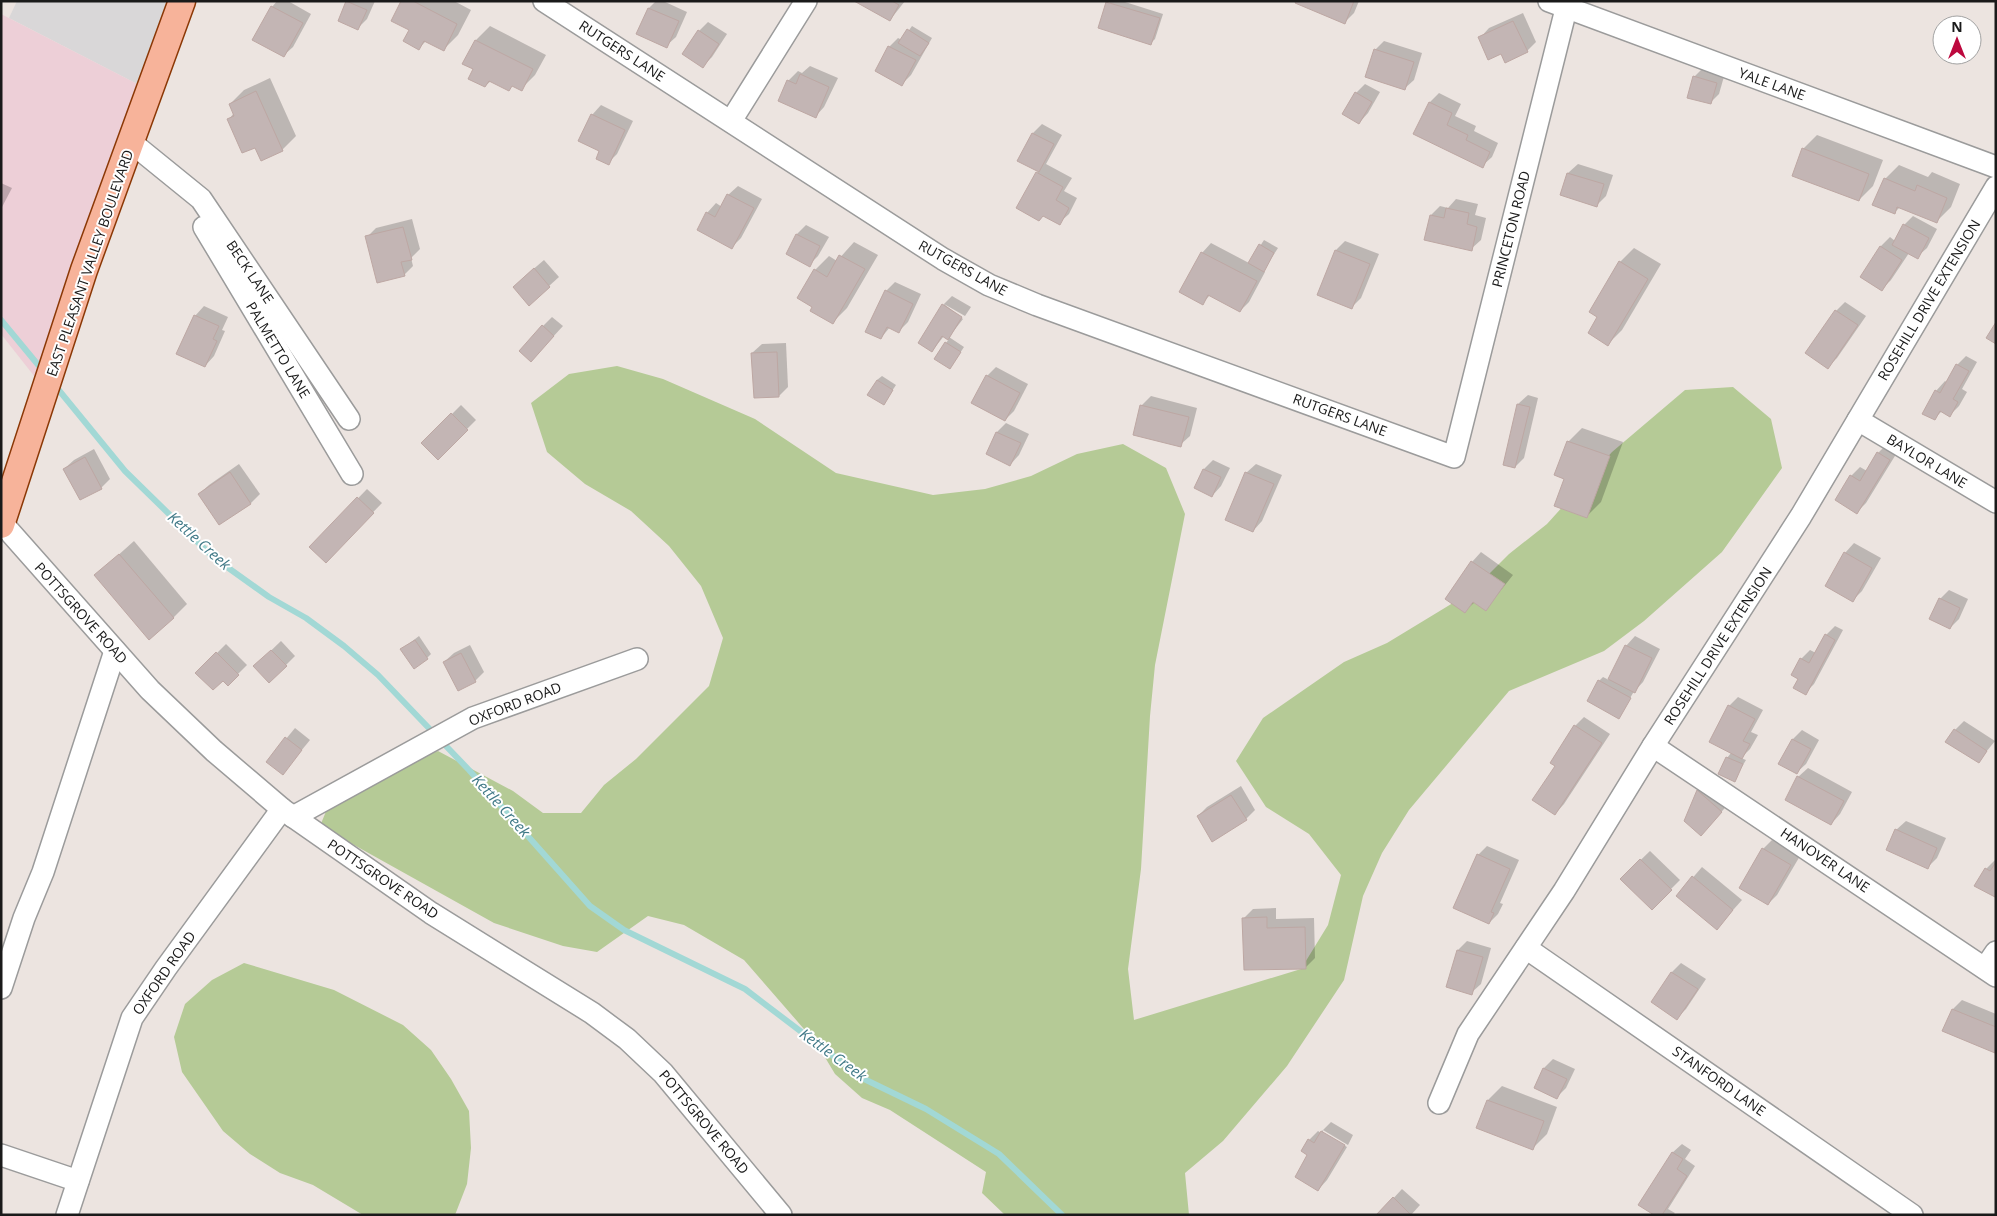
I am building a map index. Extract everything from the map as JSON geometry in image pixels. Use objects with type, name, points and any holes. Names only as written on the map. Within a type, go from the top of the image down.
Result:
[{"type":"main road","name":"EAST PLEASANT VALLEY BOULEVARD","points":[[1,524],[84,270],[132,143],[182,1]]},
{"type":"street","name":"RUTGERS LANE","points":[[544,1],[943,259],[989,286],[1454,457]]},
{"type":"street","points":[[731,122],[806,1]]},
{"type":"street","name":"YALE LANE","points":[[1561,3],[1996,167]]},
{"type":"street","name":"PRINCETON ROAD","points":[[1454,457],[1561,3]]},
{"type":"street","name":"BECK LANE","points":[[132,143],[201,199],[349,419]]},
{"type":"street","name":"PALMETTO LANE","points":[[171,176],[188,201],[352,474]]},
{"type":"street","name":"ROSEHILL DRIVE EXTENSION","points":[[1439,1103],[1468,1034],[1564,891],[1653,746],[1801,516],[1996,187]]},
{"type":"street","name":"BAYLOR LANE","points":[[1858,420],[1996,502]]},
{"type":"street","name":"POTTSGROVE ROAD","points":[[1,524],[115,652],[193,732],[288,813],[431,912],[592,1013],[628,1039],[663,1073],[781,1215]]},
{"type":"street","points":[[1,988],[24,918],[43,872],[115,652]]},
{"type":"street","name":"OXFORD ROAD","points":[[67,1215],[132,1018],[166,968],[288,813],[430,742],[473,718],[637,659]]},
{"type":"street","name":"HANOVER LANE","points":[[1653,746],[1992,965]]},
{"type":"street","name":"STANFORD LANE","points":[[1526,948],[1912,1215]]},
{"type":"street","points":[[1,1155],[78,1181]]},
{"type":"shaded area","points":[[17,1],[177,1],[145,88],[9,18]]},
{"type":"shaded area","points":[[1,14],[145,88],[42,386],[1,334]]},
{"type":"green space","points":[[617,366],[663,379],[755,419],[836,473],[933,495],[985,489],[1031,476],[1077,454],[1123,444],[1166,468],[1185,514],[1155,665],[1141,869],[1128,969],[1134,1020],[1301,969],[1328,925],[1341,875],[1309,834],[1266,807],[1236,761],[1263,718],[1344,662],[1387,643],[1471,592],[1509,554],[1547,524],[1612,452],[1685,390],[1733,387],[1771,419],[1782,468],[1722,552],[1644,621],[1604,651],[1509,691],[1409,810],[1382,853],[1363,896],[1344,980],[1287,1066],[1223,1141],[1185,1173],[1189,1215],[1005,1215],[982,1193],[986,1172],[890,1110],[862,1098],[835,1074],[817,1044],[744,960],[684,925],[648,916],[597,952],[563,946],[494,923],[320,826],[334,792],[438,751],[513,791],[543,813],[581,813],[604,785],[636,759],[709,686],[723,638],[701,586],[669,546],[631,511],[585,484],[547,452],[531,403],[569,374]]},
{"type":"green space","points":[[244,963],[334,990],[403,1025],[431,1050],[451,1079],[469,1111],[471,1148],[467,1184],[455,1215],[363,1215],[313,1185],[280,1173],[250,1154],[223,1131],[182,1072],[174,1037],[185,1004],[212,980]]},
{"type":"building","points":[[346,1],[367,10],[358,30],[338,21]]},
{"type":"building","points":[[401,1],[413,1],[457,24],[444,51],[424,41],[419,50],[403,41],[409,30],[391,21]]},
{"type":"building","points":[[854,1],[892,1],[899,5],[890,21]]},
{"type":"building","points":[[1296,1],[1354,1],[1345,24],[1295,3]]},
{"type":"building","points":[[1106,2],[1160,18],[1151,45],[1098,28]]},
{"type":"building","points":[[271,6],[303,23],[284,57],[252,40]]},
{"type":"building","points":[[648,8],[679,21],[667,48],[636,34]]},
{"type":"building","points":[[1513,21],[1528,52],[1505,63],[1501,54],[1488,60],[1478,37]]},
{"type":"building","points":[[907,29],[929,43],[920,56],[898,43]]},
{"type":"building","points":[[698,30],[719,44],[703,68],[682,54]]},
{"type":"building","points":[[475,40],[533,69],[522,91],[512,86],[509,91],[489,81],[485,87],[468,79],[473,69],[462,64]]},
{"type":"building","points":[[888,46],[916,60],[902,86],[875,71]]},
{"type":"building","points":[[1374,49],[1414,62],[1405,90],[1365,77]]},
{"type":"building","points":[[800,74],[829,87],[816,118],[778,101],[787,80],[796,84]]},
{"type":"building","points":[[1693,76],[1717,83],[1711,104],[1687,98]]},
{"type":"building","points":[[256,91],[283,151],[261,161],[255,148],[242,153],[227,119],[234,116],[229,104]]},
{"type":"building","points":[[1355,92],[1372,102],[1359,124],[1342,114]]},
{"type":"building","points":[[1429,102],[1452,113],[1447,125],[1468,135],[1466,140],[1490,152],[1483,168],[1413,134]]},
{"type":"building","points":[[591,114],[625,130],[609,165],[596,159],[599,151],[578,141]]},
{"type":"building","points":[[1032,133],[1054,144],[1039,172],[1017,161]]},
{"type":"building","points":[[1802,148],[1869,174],[1859,201],[1792,176]]},
{"type":"building","points":[[1036,172],[1063,187],[1056,200],[1069,208],[1060,225],[1043,216],[1039,221],[1016,208]]},
{"type":"building","points":[[1567,173],[1604,184],[1597,207],[1560,195]]},
{"type":"building","points":[[1884,178],[1915,191],[1917,185],[1947,198],[1937,223],[1897,207],[1895,214],[1872,205]]},
{"type":"building","points":[[727,194],[754,208],[732,249],[697,230],[706,212],[715,217]]},
{"type":"building","points":[[1446,208],[1469,213],[1467,224],[1477,227],[1472,251],[1424,240],[1430,215],[1444,218]]},
{"type":"building","points":[[1903,224],[1929,238],[1918,259],[1892,245]]},
{"type":"building","points":[[403,227],[412,260],[401,262],[405,276],[377,283],[365,236]]},
{"type":"building","points":[[796,234],[820,246],[810,267],[786,254]]},
{"type":"building","points":[[1259,244],[1274,253],[1264,272],[1248,263]]},
{"type":"building","points":[[1880,246],[1902,260],[1882,291],[1860,277]]},
{"type":"building","points":[[1335,250],[1370,264],[1352,309],[1317,295]]},
{"type":"building","points":[[1201,252],[1257,281],[1240,312],[1208,295],[1203,305],[1179,292]]},
{"type":"building","points":[[839,255],[865,269],[833,324],[810,311],[812,307],[797,298],[814,269],[827,277]]},
{"type":"building","points":[[1619,261],[1648,279],[1608,346],[1588,333],[1597,317],[1589,312]]},
{"type":"building","points":[[534,268],[550,287],[529,306],[513,287]]},
{"type":"building","points":[[885,290],[913,304],[899,333],[887,327],[881,339],[865,332]]},
{"type":"building","points":[[942,304],[962,317],[948,340],[942,336],[932,352],[918,343]]},
{"type":"building","points":[[1835,310],[1858,325],[1828,369],[1805,353]]},
{"type":"building","points":[[194,315],[219,326],[213,339],[217,341],[205,367],[176,354]]},
{"type":"building","points":[[1996,322],[1996,344],[1986,338]]},
{"type":"building","points":[[542,325],[554,336],[531,362],[519,351]]},
{"type":"building","points":[[945,342],[961,352],[950,369],[934,359]]},
{"type":"building","points":[[777,352],[779,397],[754,398],[751,353]]},
{"type":"building","points":[[1956,364],[1969,371],[1953,399],[1958,402],[1950,417],[1940,411],[1935,420],[1922,414],[1935,390],[1940,393]]},
{"type":"building","points":[[986,375],[1020,393],[1005,421],[971,403]]},
{"type":"building","points":[[877,380],[893,390],[884,405],[867,395]]},
{"type":"building","points":[[1517,404],[1530,407],[1515,468],[1503,465]]},
{"type":"building","points":[[1140,405],[1189,417],[1181,447],[1133,435]]},
{"type":"building","points":[[451,413],[468,430],[438,460],[421,443]]},
{"type":"building","points":[[996,432],[1021,443],[1010,466],[986,454]]},
{"type":"building","points":[[1567,441],[1610,456],[1587,518],[1554,506],[1564,479],[1554,475]]},
{"type":"building","points":[[1877,452],[1890,460],[1857,514],[1835,500],[1850,475],[1860,481]]},
{"type":"building","points":[[85,457],[102,489],[80,500],[63,469]]},
{"type":"building","points":[[1203,469],[1221,477],[1212,497],[1194,488]]},
{"type":"building","points":[[230,472],[251,504],[219,525],[198,494]]},
{"type":"building","points":[[1245,472],[1274,484],[1253,532],[1225,520]]},
{"type":"building","points":[[357,497],[374,513],[326,563],[309,547]]},
{"type":"building","points":[[1844,552],[1872,568],[1853,602],[1825,586]]},
{"type":"building","points":[[119,554],[174,618],[149,640],[94,575]]},
{"type":"building","points":[[1471,561],[1505,584],[1486,611],[1473,602],[1465,613],[1445,599]]},
{"type":"building","points":[[1939,598],[1960,608],[1950,629],[1929,619]]},
{"type":"building","points":[[1825,634],[1835,640],[1806,695],[1793,688],[1798,679],[1791,675],[1800,658],[1809,663]]},
{"type":"building","points":[[415,640],[428,659],[414,669],[400,649]]},
{"type":"building","points":[[1625,645],[1652,658],[1635,693],[1608,679]]},
{"type":"building","points":[[271,650],[287,666],[269,683],[253,666]]},
{"type":"building","points":[[216,652],[239,675],[228,686],[223,681],[213,690],[195,673]]},
{"type":"building","points":[[461,653],[476,682],[458,691],[443,662]]},
{"type":"building","points":[[1598,680],[1631,698],[1619,719],[1587,701]]},
{"type":"building","points":[[1728,705],[1755,719],[1743,741],[1750,744],[1742,759],[1709,742]]},
{"type":"building","points":[[1574,725],[1602,743],[1555,815],[1532,800],[1555,766],[1550,763]]},
{"type":"building","points":[[1954,729],[1987,751],[1979,763],[1945,742]]},
{"type":"building","points":[[285,737],[302,750],[283,775],[266,762]]},
{"type":"building","points":[[1792,739],[1811,749],[1797,774],[1778,764]]},
{"type":"building","points":[[1726,757],[1743,764],[1735,782],[1718,774]]},
{"type":"building","points":[[1797,776],[1844,801],[1831,825],[1785,800]]},
{"type":"building","points":[[1697,790],[1722,812],[1701,836],[1684,821]]},
{"type":"building","points":[[1231,795],[1247,820],[1212,842],[1197,816]]},
{"type":"building","points":[[1895,829],[1937,848],[1928,869],[1886,850]]},
{"type":"building","points":[[1762,848],[1791,865],[1768,905],[1739,888]]},
{"type":"building","points":[[1477,854],[1510,869],[1491,912],[1494,913],[1489,924],[1453,908]]},
{"type":"building","points":[[1640,859],[1672,890],[1652,910],[1620,879]]},
{"type":"building","points":[[1996,862],[1995,897],[1974,886],[1985,868],[1990,871]]},
{"type":"building","points":[[1692,876],[1733,910],[1717,930],[1676,896]]},
{"type":"building","points":[[1267,917],[1267,928],[1305,927],[1306,969],[1244,970],[1242,918]]},
{"type":"building","points":[[1457,950],[1483,957],[1472,995],[1446,987]]},
{"type":"building","points":[[1671,972],[1698,989],[1677,1020],[1651,1002]]},
{"type":"building","points":[[1952,1009],[1996,1027],[1995,1053],[1942,1031]]},
{"type":"building","points":[[1543,1068],[1567,1079],[1557,1099],[1534,1088]]},
{"type":"building","points":[[1487,1100],[1544,1121],[1533,1150],[1476,1128]]},
{"type":"building","points":[[1321,1131],[1345,1145],[1318,1191],[1295,1177],[1307,1155],[1301,1151],[1308,1139],[1314,1143]]},
{"type":"building","points":[[1672,1152],[1683,1159],[1677,1169],[1687,1176],[1662,1215],[1654,1215],[1638,1205]]},
{"type":"building","points":[[1393,1197],[1411,1215],[1376,1215]]},
{"type":"waterway","name":"Kettle Creek","points":[[1,320],[44,372]]},
{"type":"waterway","name":"Kettle Creek","points":[[53,383],[125,471],[213,557],[269,597],[306,618],[344,646],[378,675],[469,770],[590,906],[624,930],[745,989],[862,1078],[926,1109],[999,1154],[1062,1215]]}]
